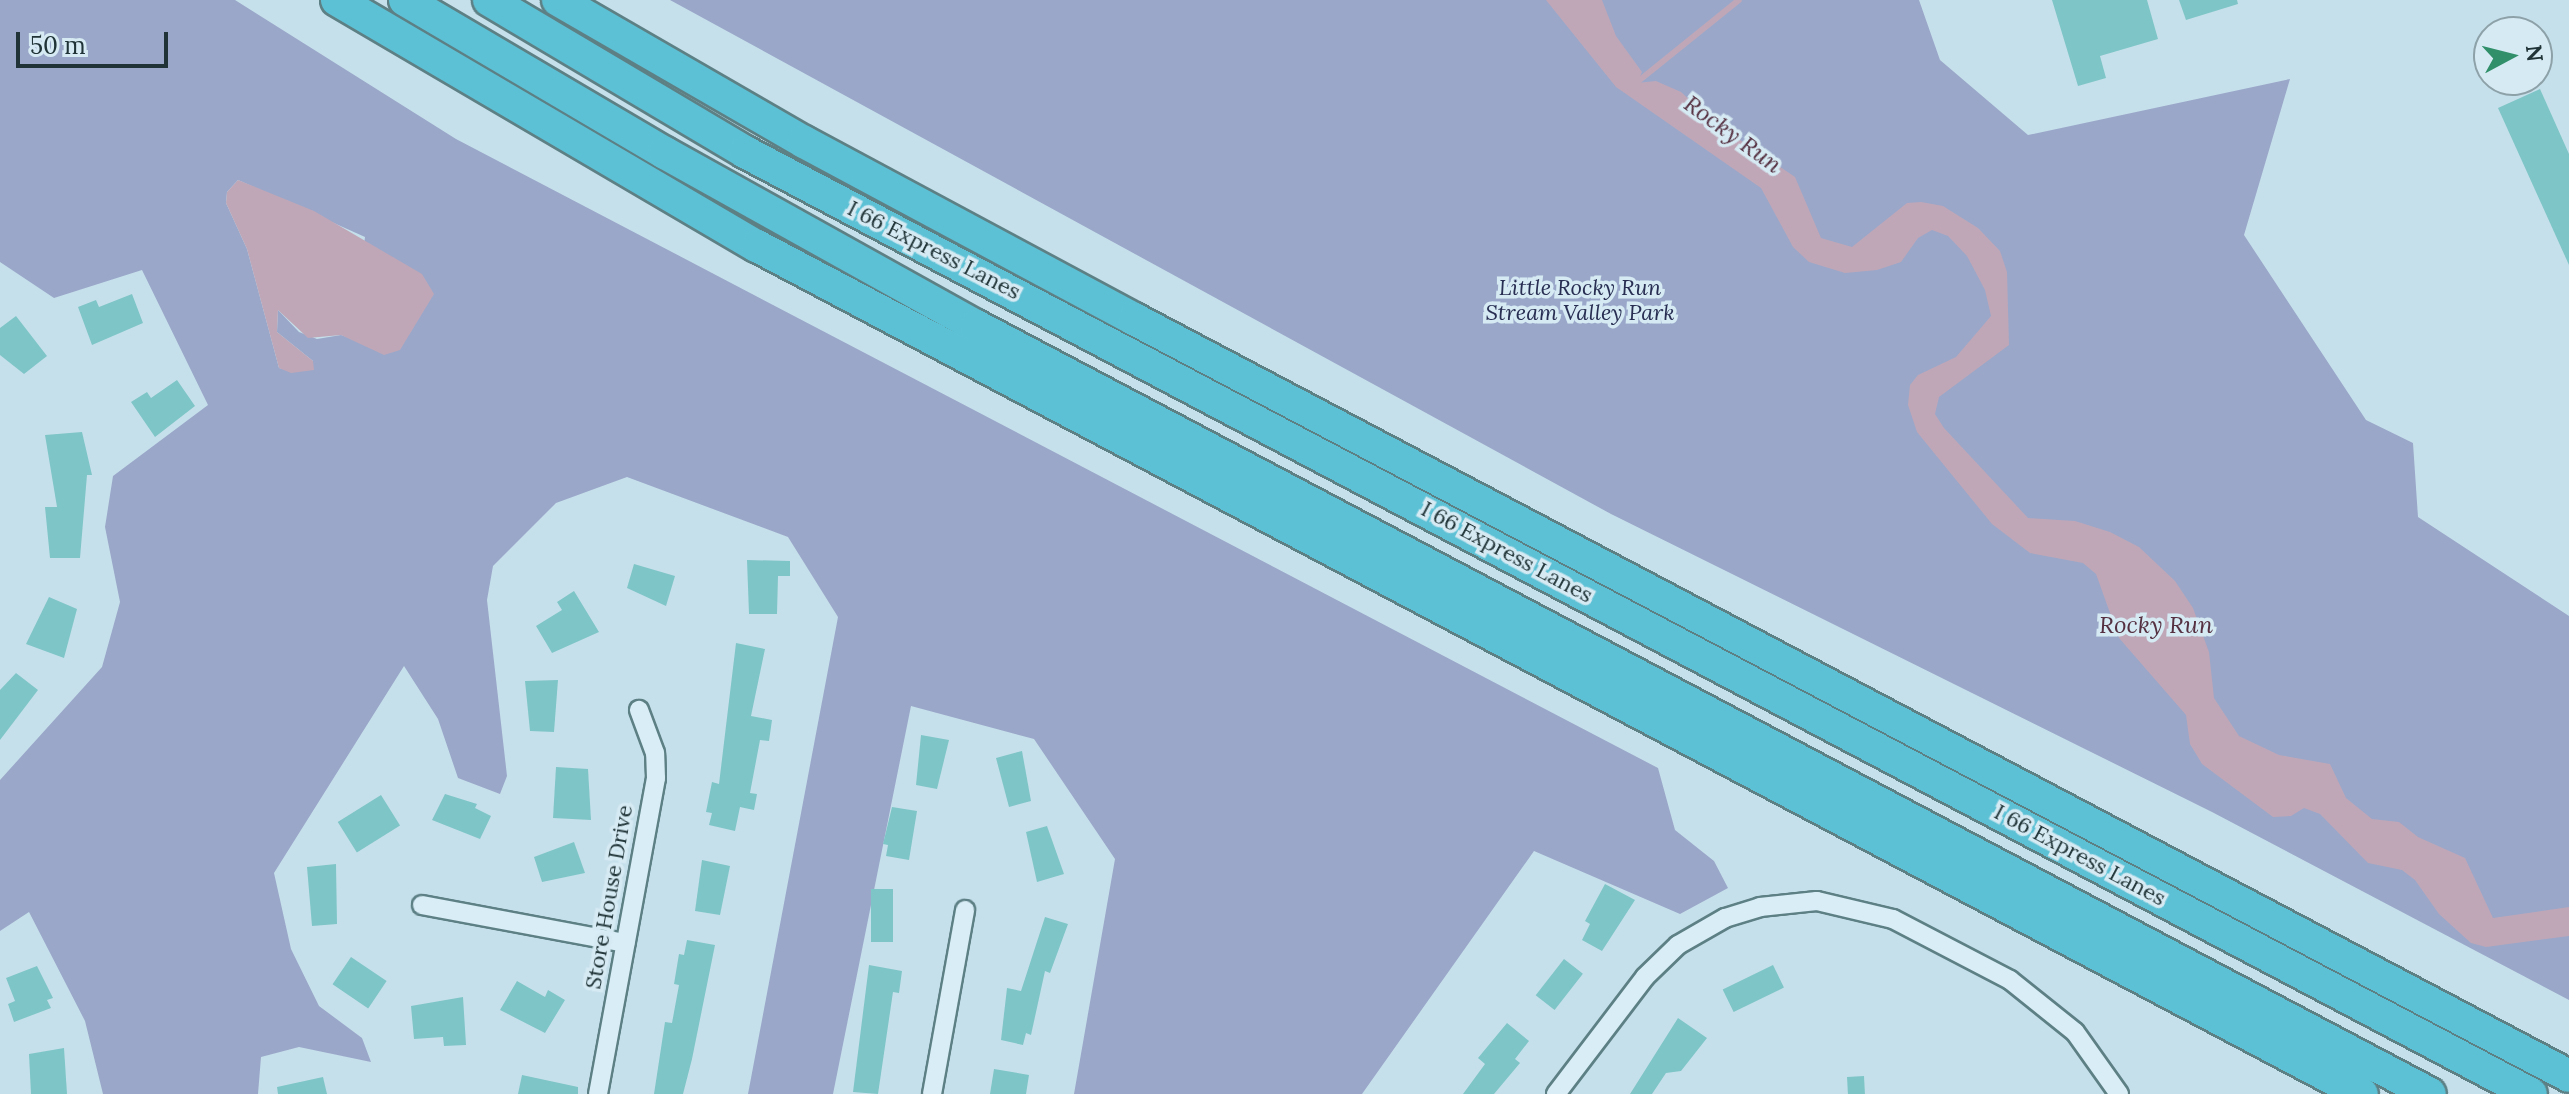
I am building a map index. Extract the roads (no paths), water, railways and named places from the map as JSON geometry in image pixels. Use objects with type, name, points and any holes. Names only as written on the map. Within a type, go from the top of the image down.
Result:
[{"type":"highway","points":[[337,0],[770,254],[2362,1094]]},
{"type":"highway","name":"I 66 Express Lanes","points":[[405,0],[665,153],[976,326],[2430,1094]]},
{"type":"highway","name":"I 66 Express Lanes","points":[[489,0],[745,152],[2531,1094]]},
{"type":"highway","points":[[558,0],[804,142],[1134,319],[2569,1076]]},
{"type":"street","name":"Store House Drive","points":[[598,1094],[656,778],[655,753],[639,710]]},
{"type":"street","points":[[1556,1094],[1645,977],[1678,945],[1725,918],[1760,907],[1817,901],[1893,919],[2010,980],[2075,1032],[2119,1094]]},
{"type":"street","points":[[422,905],[625,943]]},
{"type":"street","points":[[932,1094],[965,910]]},
{"type":"water","name":"Rocky Run","points":[[1546,0],[1602,0],[1616,36],[1642,72],[1637,83],[1656,81],[1681,92],[1715,123],[1795,177],[1821,238],[1852,247],[1907,203],[1921,202],[1943,206],[1978,228],[2000,251],[2007,272],[2009,345],[1939,397],[1935,414],[1944,428],[2028,518],[2075,521],[2110,532],[2139,547],[2175,581],[2193,608],[2209,652],[2214,698],[2239,736],[2279,755],[2330,764],[2346,798],[2372,819],[2399,822],[2418,837],[2465,858],[2493,918],[2569,907],[2569,936],[2486,947],[2471,943],[2439,914],[2415,880],[2402,870],[2368,863],[2320,814],[2304,808],[2291,816],[2273,817],[2202,764],[2190,744],[2186,715],[2119,638],[2096,574],[2083,563],[2030,553],[1992,524],[1917,432],[1908,405],[1910,385],[1918,375],[1956,357],[1991,316],[1985,290],[1967,256],[1948,236],[1932,230],[1918,238],[1901,262],[1877,270],[1845,273],[1809,262],[1793,247],[1761,188],[1616,87]]},
{"type":"water","points":[[238,180],[314,211],[422,274],[434,294],[400,350],[384,355],[341,335],[308,338],[278,310],[277,332],[313,361],[314,370],[291,373],[279,368],[247,249],[226,203],[227,192]]},
{"type":"waterway","points":[[1636,83],[1739,0]]},
{"type":"park label","name":"Little Rocky Run Stream Valley Park","points":[[1580,300]]}]
